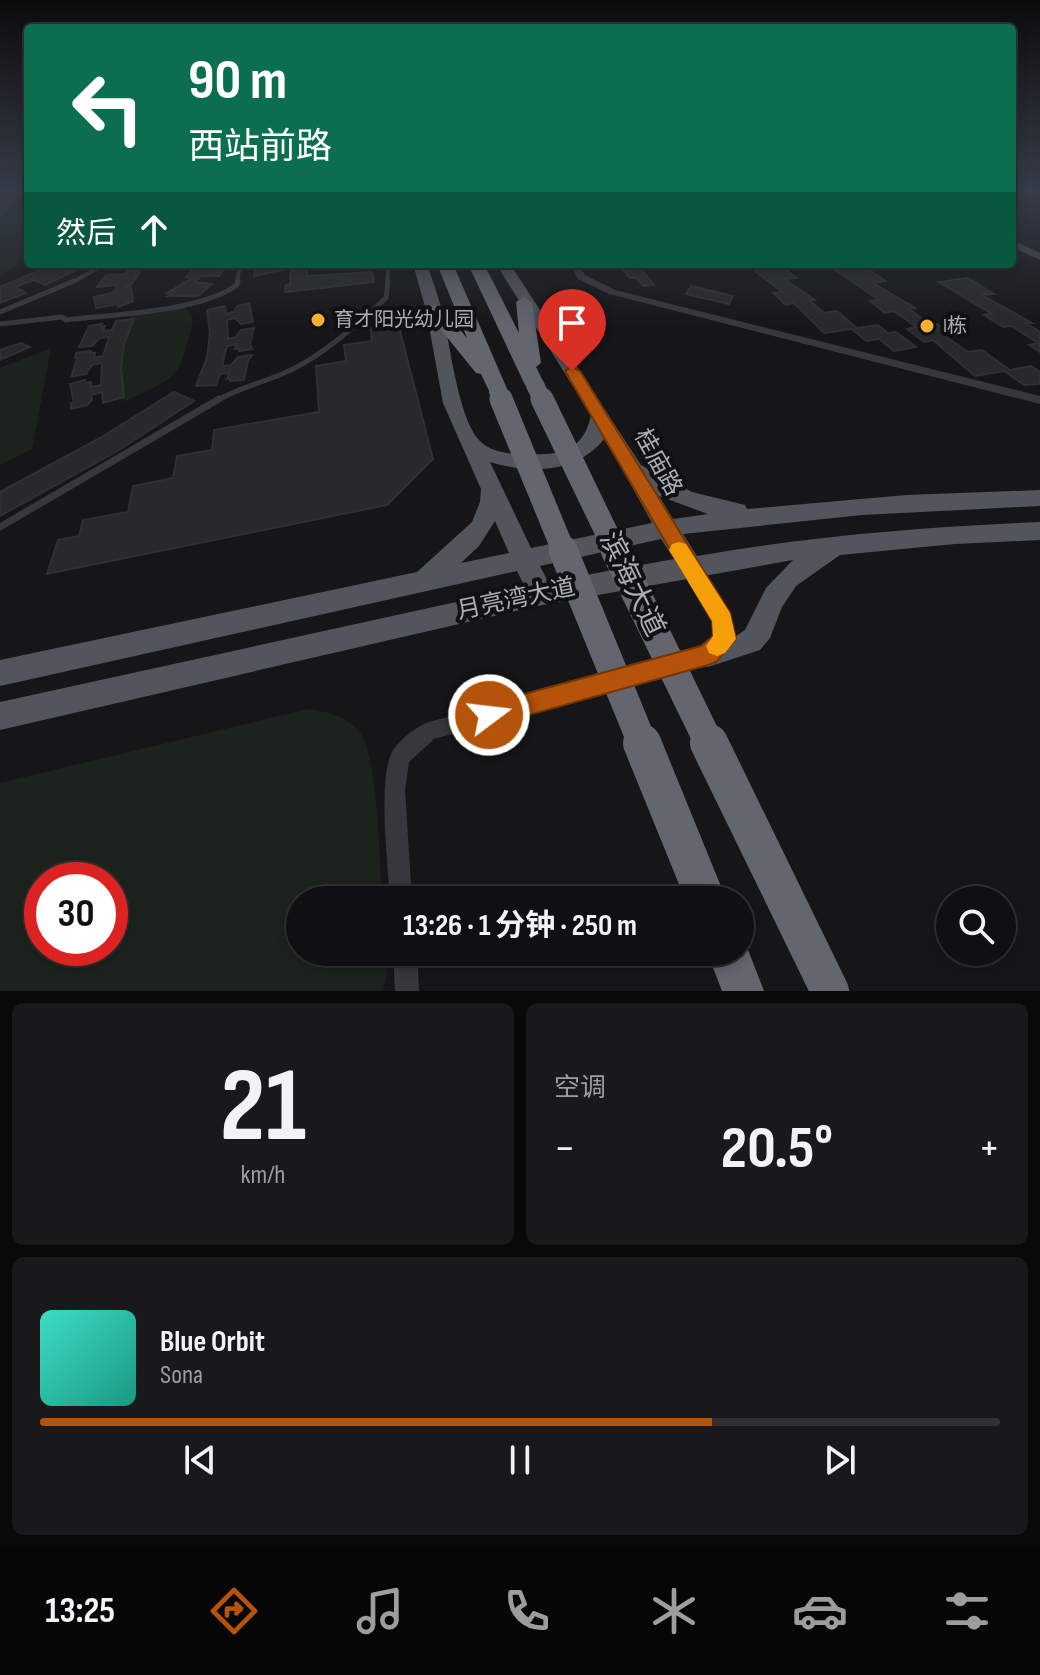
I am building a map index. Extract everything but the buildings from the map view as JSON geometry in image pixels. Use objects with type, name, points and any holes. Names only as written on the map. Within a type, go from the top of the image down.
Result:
[{"type":"highway","name":"滨海大道","points":[[447,268],[700,886]]},
{"type":"highway","name":"滨海大道","points":[[478,268],[830,991]]},
{"type":"highway","points":[[524,302],[535,385]]},
{"type":"highway","points":[[434,310],[498,391]]},
{"type":"highway","points":[[733,966],[743,991]]},
{"type":"main road","points":[[421,268],[434,310],[446,384],[540,593]]},
{"type":"main road","name":"桂庙路","points":[[505,268],[524,302],[601,415],[690,565]]},
{"type":"main road","points":[[473,446],[485,455],[516,463],[556,459],[588,446],[598,438],[601,415]]},
{"type":"main road","points":[[625,455],[648,480],[684,499],[721,509],[778,513]]},
{"type":"main road","points":[[425,580],[458,551],[488,517],[493,502],[492,487]]},
{"type":"main road","name":"月亮湾大道","points":[[0,673],[666,529],[778,513],[1040,498]]},
{"type":"main road","name":"月亮湾大道","points":[[0,716],[540,593],[690,565],[846,544],[959,533],[1040,531]]},
{"type":"main road","points":[[708,655],[747,645],[763,629],[768,608],[783,582],[809,561],[846,544]]},
{"type":"street","points":[[1016,242],[1040,255]]},
{"type":"street","points":[[576,268],[581,277],[612,292],[1040,400]]},
{"type":"street","points":[[400,886],[395,790],[400,757],[429,731],[708,655],[724,639],[722,620],[690,565]]},
{"type":"street","points":[[406,966],[407,991]]},
{"type":"lane","points":[[0,312],[63,287],[98,268]]},
{"type":"lane","points":[[0,324],[62,317],[66,320],[210,300],[237,285],[239,268]]},
{"type":"lane","points":[[0,527],[238,388],[290,370],[337,342],[386,298],[389,268]]},
{"type":"shaded area","points":[[0,235],[24,235],[24,261],[0,275]]},
{"type":"shaded area","points":[[186,308],[193,320],[184,354],[174,373],[157,386],[126,401],[115,398],[116,331],[135,311]]},
{"type":"shaded area","points":[[51,348],[32,449],[0,465],[0,368]]},
{"type":"shaded area","points":[[308,709],[341,718],[358,730],[365,742],[374,784],[381,886],[286,886],[286,966],[387,966],[383,991],[0,991],[0,783]]},
{"type":"slow traffic","points":[[679,550],[722,620],[724,639],[717,646]]},
{"type":"place","name":"育才阳光幼儿园","points":[[318,320]]},
{"type":"place","name":"I栋","points":[[927,326]]},
{"type":"route","points":[[489,715],[708,655],[724,639],[722,620],[572,371]]}]
